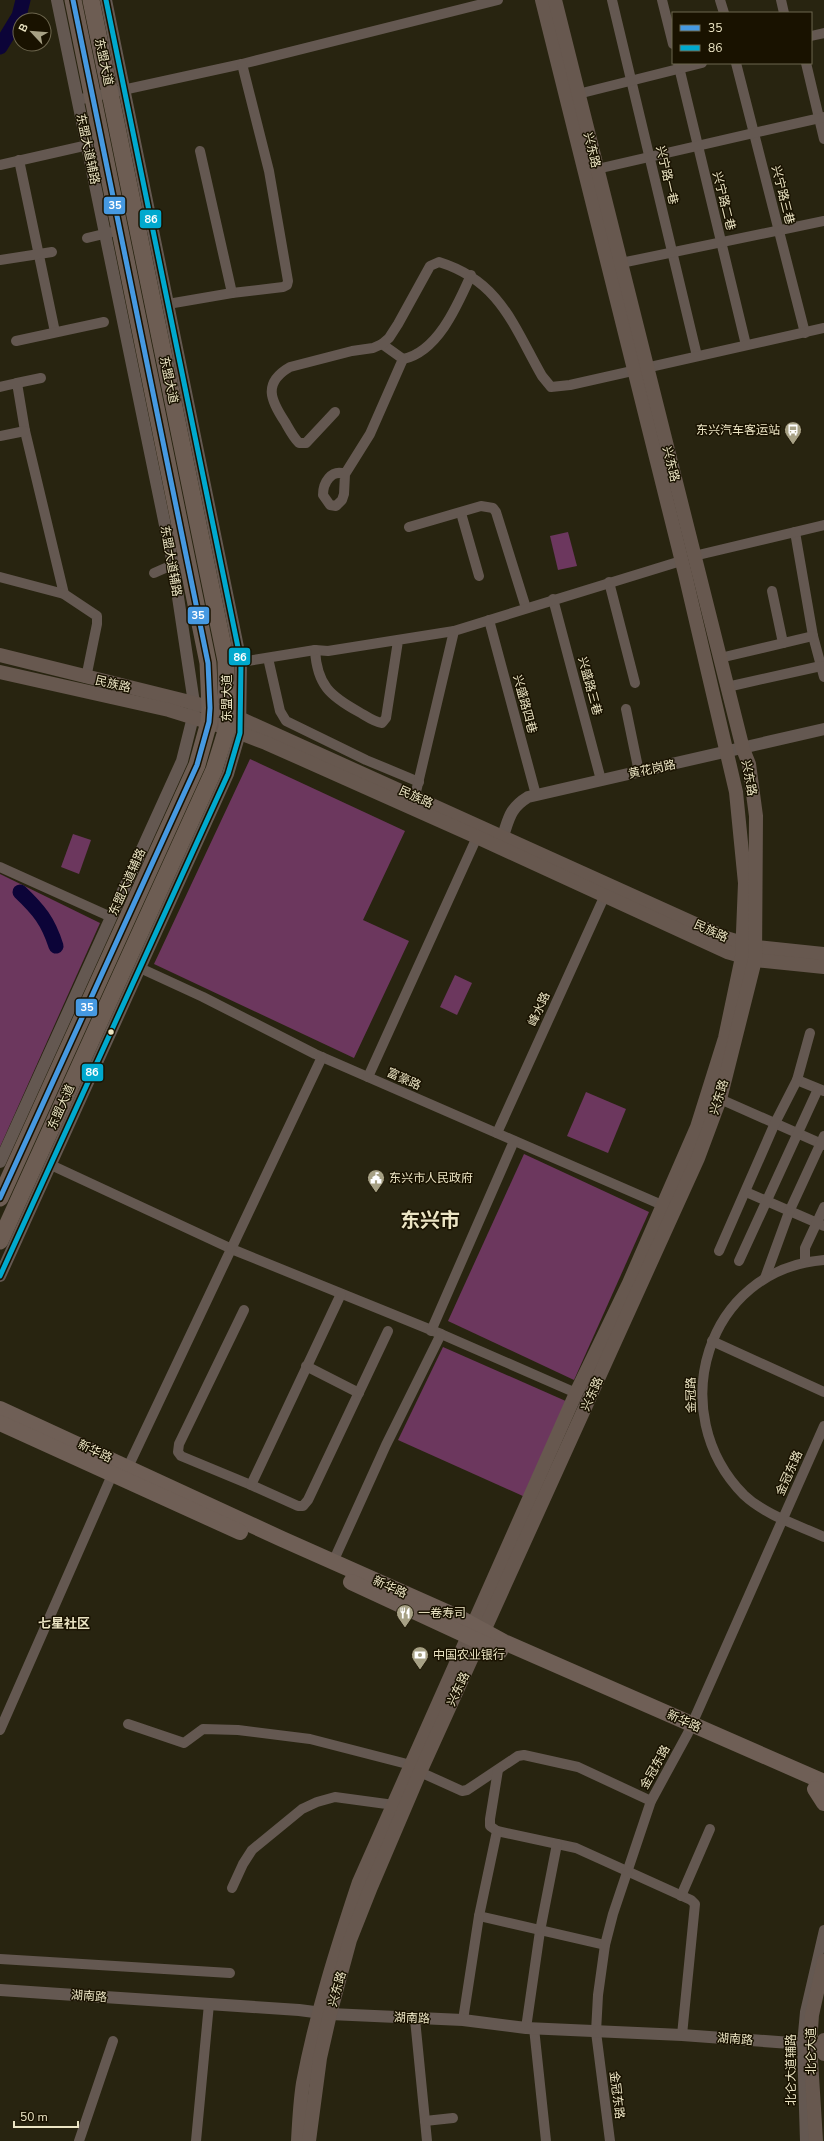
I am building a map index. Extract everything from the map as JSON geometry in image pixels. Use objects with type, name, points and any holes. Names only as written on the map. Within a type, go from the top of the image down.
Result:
[{"type":"highway","name":"东盟大道","points":[[0,1198],[9,1150],[159,829],[197,765],[204,716],[208,663],[180,562],[85,98],[73,0]]},
{"type":"highway","name":"东盟大道","points":[[0,1241],[234,723],[226,661],[117,91],[91,0]]},
{"type":"main road","name":"兴东路","points":[[476,1633],[576,1393],[629,1283],[697,1127],[708,1096],[749,952],[745,883],[736,792],[688,558],[640,368],[542,0]]},
{"type":"main road","name":"兴东路","points":[[555,0],[621,262],[640,368]]},
{"type":"main road","name":"兴东路","points":[[298,2141],[303,2084],[324,2013],[350,1940],[416,1768],[476,1633],[698,1158],[720,1099],[749,952],[756,816],[749,764],[743,749],[720,658],[688,558]]},
{"type":"main road","name":"民族路","points":[[0,655],[86,678],[194,703],[204,716]]},
{"type":"main road","name":"民族路","points":[[0,672],[234,723],[415,796],[749,952],[824,954]]},
{"type":"main road","name":"民族路","points":[[234,723],[266,743],[605,895],[700,940],[749,952],[824,967]]},
{"type":"main road","name":"新华路","points":[[0,1409],[333,1562],[476,1633]]},
{"type":"main road","name":"新华路","points":[[0,1423],[112,1475],[476,1633],[504,1642],[690,1729],[821,1784]]},
{"type":"main road","name":"兴东路","points":[[309,2141],[320,2058],[324,2013],[338,1944],[359,1882],[394,1805],[416,1768]]},
{"type":"main road","points":[[821,1784],[824,1803]]},
{"type":"main road","name":"北仑大道","points":[[816,2141],[806,2044],[824,1962]]},
{"type":"main road","name":"北仑大道","points":[[824,2040],[824,2054]]},
{"type":"street","name":"东盟大道辅路","points":[[57,0],[85,98],[88,145],[113,232]]},
{"type":"street","points":[[0,1276],[228,774],[241,662],[168,304],[117,91],[106,0]]},
{"type":"street","points":[[85,98],[242,64],[498,0]]},
{"type":"street","name":"兴宁路一巷","points":[[612,0],[697,356]]},
{"type":"street","points":[[662,0],[672,40]]},
{"type":"street","points":[[720,0],[724,12]]},
{"type":"street","points":[[780,0],[784,12]]},
{"type":"street","points":[[812,36],[824,33]]},
{"type":"street","points":[[168,304],[232,293],[283,287],[287,285],[288,281],[269,171],[242,64]]},
{"type":"street","points":[[578,94],[678,66],[694,64]]},
{"type":"street","name":"兴宁路三巷","points":[[736,64],[805,333]]},
{"type":"street","points":[[806,64],[822,117],[824,139]]},
{"type":"street","name":"兴宁路二巷","points":[[678,66],[746,346]]},
{"type":"street","points":[[597,169],[822,117]]},
{"type":"street","points":[[0,165],[88,145]]},
{"type":"street","points":[[200,152],[232,293]]},
{"type":"street","points":[[19,160],[56,332]]},
{"type":"street","points":[[621,262],[824,221]]},
{"type":"street","points":[[87,238],[113,232]]},
{"type":"street","points":[[0,260],[52,252]]},
{"type":"street","points":[[335,412],[306,443],[299,444],[273,404],[272,388],[276,379],[282,371],[290,367],[352,351],[374,348],[382,344],[395,328],[424,275],[433,264],[440,262],[471,275],[491,291],[501,302],[542,376],[551,387],[570,385],[640,368],[824,328]]},
{"type":"street","points":[[382,344],[403,359],[409,358],[439,335],[457,307],[471,275]]},
{"type":"street","points":[[16,341],[104,322]]},
{"type":"street","points":[[345,474],[370,434],[403,359]]},
{"type":"street","points":[[0,387],[41,378]]},
{"type":"street","points":[[18,383],[24,431],[64,594]]},
{"type":"street","points":[[0,436],[24,431]]},
{"type":"street","points":[[409,527],[481,506],[488,506],[496,512],[526,608]]},
{"type":"street","points":[[461,513],[478,576]]},
{"type":"street","points":[[241,662],[315,650],[328,651],[398,641],[454,631],[688,558],[824,526]]},
{"type":"street","points":[[795,532],[814,636],[824,677]]},
{"type":"street","name":"东盟大道辅路","points":[[180,562],[194,703]]},
{"type":"street","points":[[154,573],[180,562]]},
{"type":"street","points":[[0,577],[64,594],[97,616],[98,624],[86,678]]},
{"type":"street","points":[[609,582],[635,682]]},
{"type":"street","points":[[772,591],[783,643]]},
{"type":"street","name":"兴盛路三巷","points":[[554,599],[601,780]]},
{"type":"street","name":"兴盛路四巷","points":[[489,620],[536,795]]},
{"type":"street","points":[[415,796],[454,631]]},
{"type":"street","points":[[720,658],[814,636]]},
{"type":"street","points":[[315,650],[316,659],[323,682],[329,693],[344,704],[382,723],[386,718],[398,641]]},
{"type":"street","points":[[268,658],[280,711],[286,721],[366,760],[419,782]]},
{"type":"street","points":[[727,687],[821,666]]},
{"type":"street","points":[[626,709],[639,772]]},
{"type":"street","name":"黄花岗路","points":[[503,836],[512,811],[518,803],[536,795],[743,749],[824,729]]},
{"type":"street","name":"东盟大道辅路","points":[[0,1162],[9,1150],[111,917],[159,829]]},
{"type":"street","points":[[368,1077],[476,837]]},
{"type":"street","points":[[0,867],[111,917]]},
{"type":"street","name":"峰水路","points":[[497,1133],[605,895]]},
{"type":"street","name":"富豪路","points":[[140,968],[203,997],[322,1057],[662,1205]]},
{"type":"street","points":[[719,1251],[775,1123],[797,1080],[810,1033]]},
{"type":"street","points":[[128,1467],[322,1057]]},
{"type":"street","points":[[739,1261],[796,1133],[821,1090],[797,1080]]},
{"type":"street","points":[[720,1099],[796,1133],[823,1141],[789,1212],[765,1278]]},
{"type":"street","points":[[430,1331],[514,1141]]},
{"type":"street","points":[[51,1165],[231,1249],[430,1331],[441,1334],[576,1393]]},
{"type":"street","points":[[746,1192],[820,1225]]},
{"type":"street","points":[[805,1261],[805,1248],[820,1225],[824,1207]]},
{"type":"street","name":"金冠路","points":[[824,1260],[805,1261],[779,1270],[765,1278],[738,1301],[720,1324],[706,1356],[703,1391],[705,1423],[710,1440],[723,1467],[745,1495],[760,1507],[824,1537]]},
{"type":"street","points":[[251,1485],[341,1294]]},
{"type":"street","points":[[244,1310],[179,1444],[178,1452],[181,1456],[298,1506],[304,1506],[388,1331]]},
{"type":"street","points":[[333,1562],[386,1445],[441,1334]]},
{"type":"street","points":[[712,1341],[824,1392]]},
{"type":"street","points":[[306,1366],[359,1393]]},
{"type":"street","name":"金冠东路","points":[[610,2141],[596,2032],[598,1995],[605,1945],[626,1871],[651,1801],[690,1729],[824,1426]]},
{"type":"street","points":[[0,1730],[112,1475]]},
{"type":"street","points":[[128,1724],[184,1743],[203,1729],[238,1730],[310,1739],[416,1768],[462,1791],[473,1787],[518,1756],[524,1755],[578,1767],[651,1801]]},
{"type":"street","points":[[498,1770],[490,1818],[490,1826],[497,1831],[576,1848],[681,1896],[695,1904],[696,1911],[682,2035]]},
{"type":"street","points":[[232,1888],[243,1864],[252,1850],[302,1809],[317,1802],[335,1797],[394,1805]]},
{"type":"street","points":[[681,1896],[710,1829]]},
{"type":"street","points":[[463,2020],[479,1916],[497,1831]]},
{"type":"street","points":[[546,2141],[530,2028],[540,1931],[557,1844]]},
{"type":"street","points":[[479,1916],[605,1945]]},
{"type":"street","name":"北仑大道辅路","points":[[805,2141],[805,2012],[824,1930]]},
{"type":"street","points":[[0,1959],[230,1973]]},
{"type":"street","name":"湖南路","points":[[0,1990],[414,2019],[463,2020],[530,2028],[682,2035],[824,2045]]},
{"type":"street","points":[[196,2141],[209,2004]]},
{"type":"street","points":[[414,2019],[427,2141]]},
{"type":"street","points":[[79,2141],[113,2041]]},
{"type":"street","points":[[425,2121],[453,2118]]},
{"type":"shaded area","points":[[568,532],[577,566],[558,570],[550,536]]},
{"type":"shaded area","points":[[250,759],[405,831],[363,920],[409,941],[354,1058],[154,964]]},
{"type":"shaded area","points":[[73,834],[91,840],[79,874],[61,867]]},
{"type":"shaded area","points":[[0,874],[100,923],[0,1147]]},
{"type":"shaded area","points":[[455,975],[472,983],[457,1015],[440,1007]]},
{"type":"shaded area","points":[[586,1092],[626,1109],[608,1153],[567,1136]]},
{"type":"shaded area","points":[[524,1154],[649,1212],[574,1380],[448,1321]]},
{"type":"shaded area","points":[[443,1347],[568,1402],[525,1497],[398,1440]]},
{"type":"waterway","points":[[0,47],[19,16],[23,0]]},
{"type":"waterway","points":[[20,892],[42,916],[50,930],[56,946]]},
{"type":"transit line","name":"35","points":[[0,1198],[197,765],[209,722],[210,708],[208,663],[73,0]]},
{"type":"transit line","name":"86","points":[[0,1276],[228,774],[240,733],[241,662],[106,0]]},
{"type":"place","name":"东兴汽车客运站","points":[[793,445]]},
{"type":"place","name":"东兴市人民政府","points":[[376,1193]]},
{"type":"place","name":"一卷寿司","points":[[405,1628]]},
{"type":"place","name":"中国农业银行","points":[[420,1670]]},
{"type":"district","name":"东兴市","points":[[430,1220]]},
{"type":"district","name":"七星社区","points":[[64,1623]]}]
